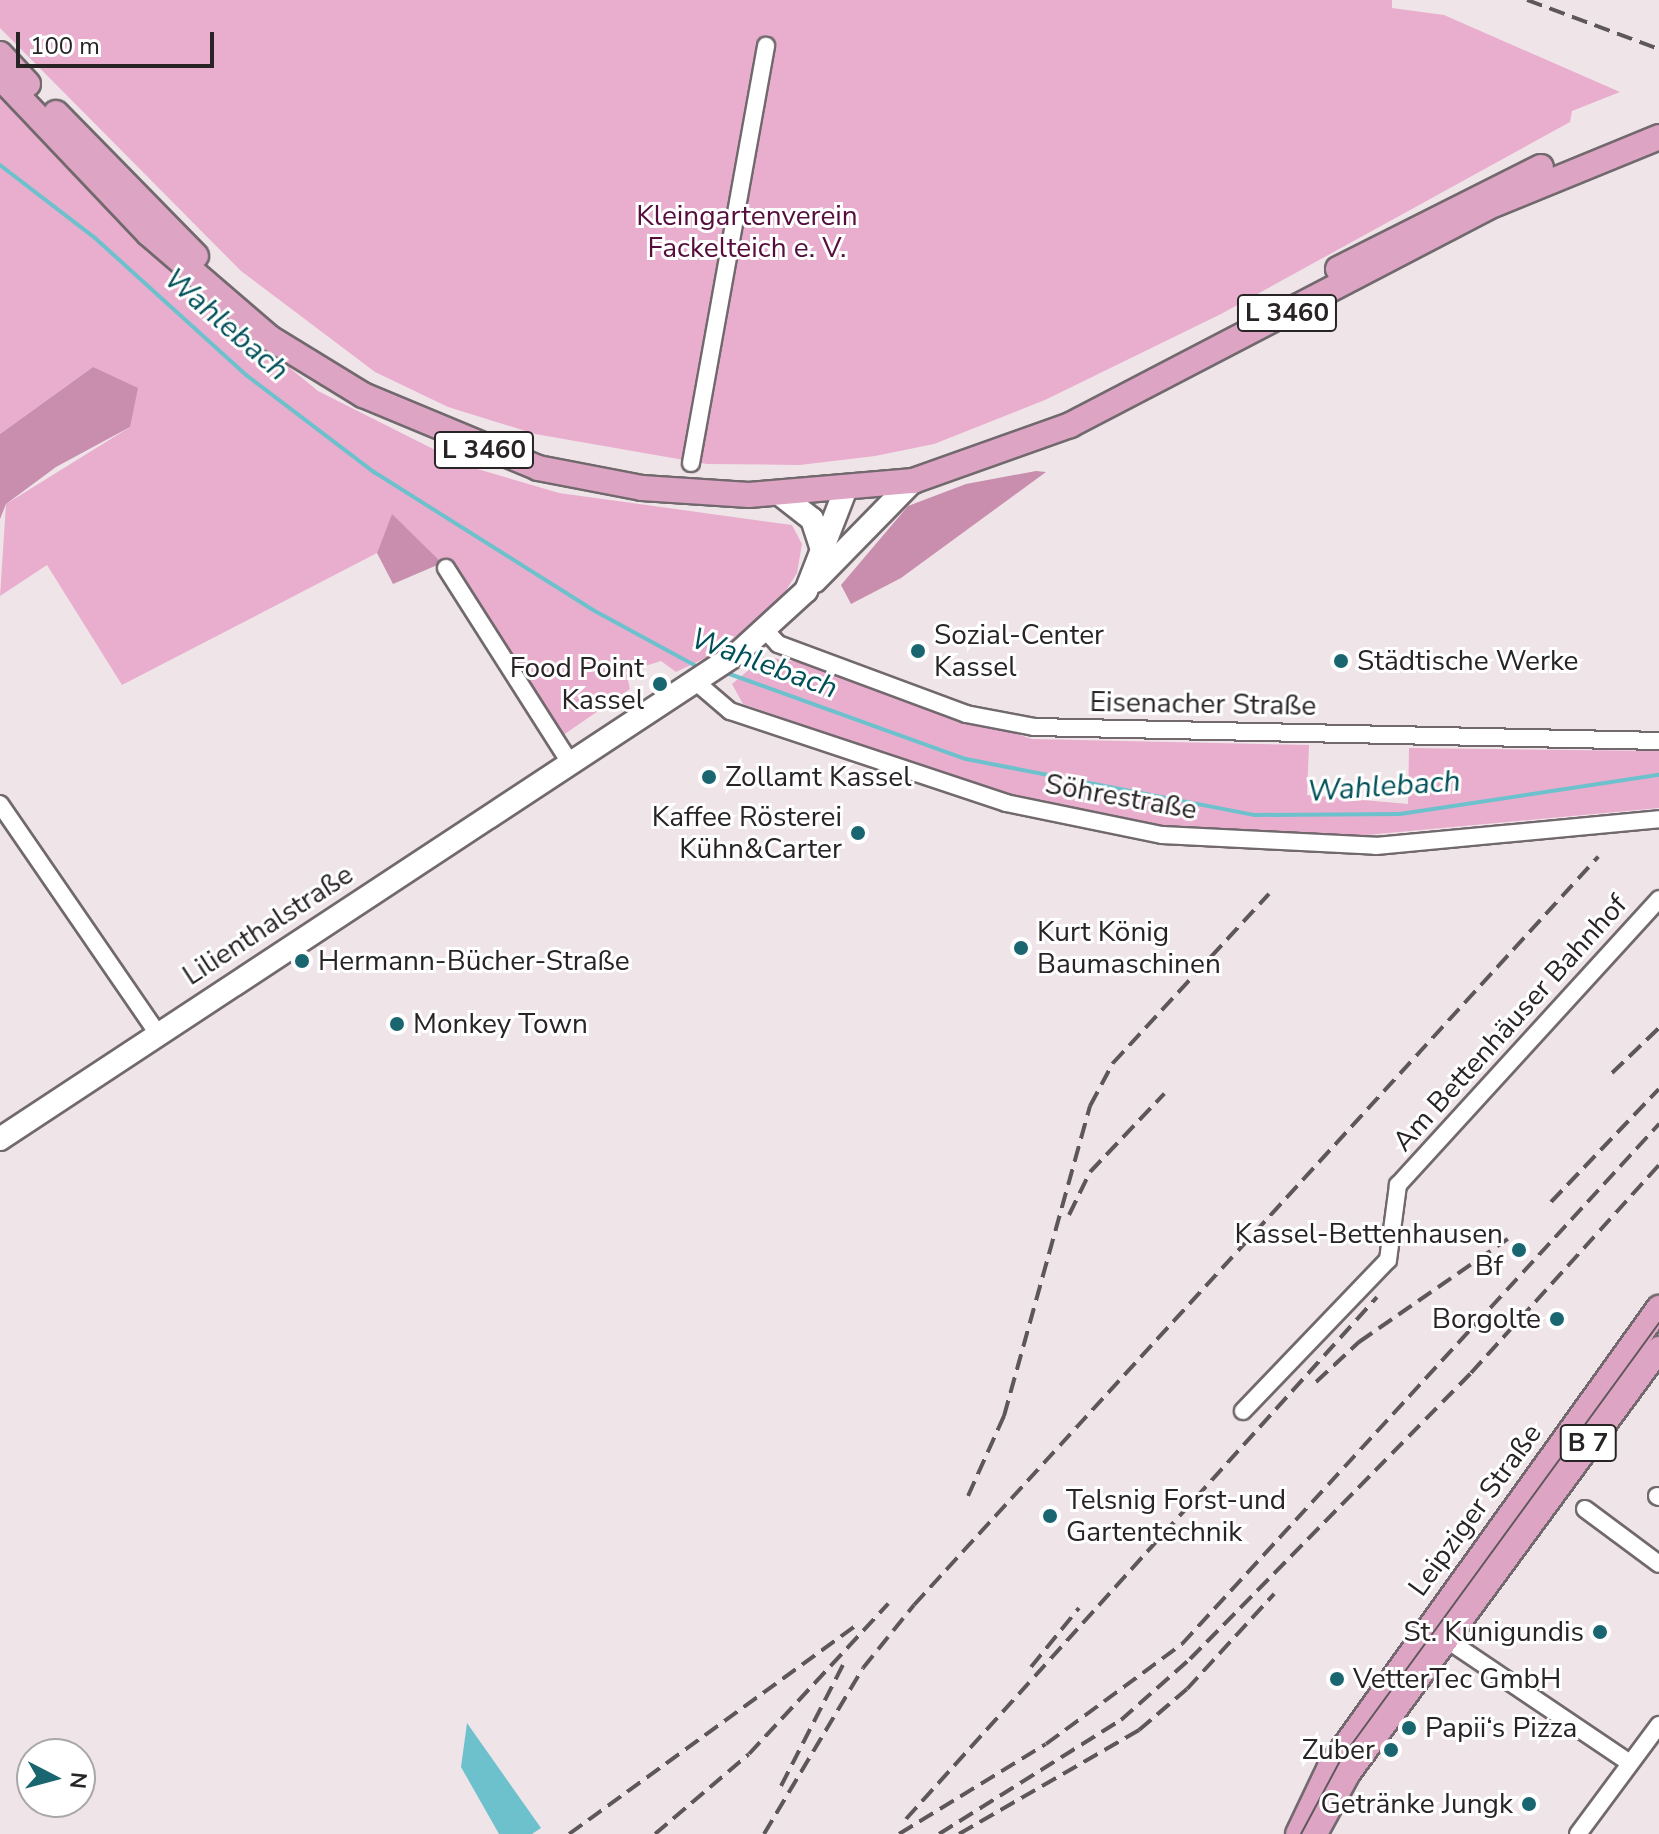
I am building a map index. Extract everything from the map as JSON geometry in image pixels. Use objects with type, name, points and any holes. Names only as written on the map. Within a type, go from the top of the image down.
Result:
[{"type":"main road","name":"L 3460","points":[[0,54],[215,273],[270,322],[390,397],[496,442],[582,466],[745,483],[913,481],[1070,425],[1486,208],[1659,137]]},
{"type":"main road","name":"L 3460","points":[[0,77],[161,245],[270,338],[363,395],[538,468],[642,488],[781,495],[854,483],[927,464],[1056,417],[1416,223],[1659,122]]},
{"type":"main road","points":[[806,591],[913,481]]},
{"type":"main road","points":[[852,543],[854,483]]},
{"type":"main road","name":"Lilienthalstraße","points":[[0,1139],[569,761],[707,675],[766,631],[806,591],[822,549],[854,483]]},
{"type":"main road","points":[[781,495],[812,519],[822,549]]},
{"type":"main road","name":"Leipziger Straße","points":[[1298,1834],[1338,1755],[1659,1308]]},
{"type":"main road","name":"Leipziger Straße","points":[[1315,1834],[1348,1773],[1655,1362]]},
{"type":"street","points":[[691,463],[766,46]]},
{"type":"street","points":[[446,568],[569,761]]},
{"type":"street","name":"Eisenacher Straße","points":[[766,631],[778,644],[966,714],[1034,727],[1659,741]]},
{"type":"street","name":"Söhrestraße","points":[[707,675],[730,711],[1006,803],[1162,835],[1376,846],[1659,819]]},
{"type":"street","points":[[0,804],[158,1034]]},
{"type":"street","name":"Am Bettenhäuser Bahnhof","points":[[1243,1411],[1388,1260],[1398,1185],[1659,899]]},
{"type":"street","points":[[1585,1509],[1659,1564]]},
{"type":"street","points":[[1446,1639],[1630,1763]]},
{"type":"street","points":[[1578,1834],[1659,1725]]},
{"type":"green space","name":"Kleingartenverein Fackelteich e. V.","points":[[0,0],[1392,0],[1392,8],[1444,15],[1620,92],[1572,111],[1570,122],[1221,314],[1045,400],[934,444],[875,456],[800,465],[707,464],[535,434],[448,407],[375,372],[241,271],[0,28]]},
{"type":"green space","points":[[0,89],[180,278],[318,391],[467,466],[559,493],[792,525],[802,544],[797,573],[780,600],[724,649],[676,672],[661,661],[626,672],[630,689],[559,738],[442,563],[392,515],[377,553],[122,685],[47,565],[0,596],[6,504],[130,427],[93,367],[0,434]]},
{"type":"green space","points":[[764,657],[799,662],[1032,739],[1309,745],[1307,795],[1408,804],[1409,748],[1659,751],[1659,808],[1356,836],[1166,829],[1010,797],[743,704],[732,684]]},
{"type":"shaded area","points":[[93,367],[138,388],[130,427],[56,467],[6,504],[0,519],[0,434]]},
{"type":"shaded area","points":[[1036,471],[1046,472],[901,578],[851,604],[841,585],[908,506],[966,484]]},
{"type":"shaded area","points":[[392,514],[442,563],[393,584],[377,553]]},
{"type":"water","points":[[467,1723],[541,1828],[532,1834],[499,1834],[461,1767]]},
{"type":"waterway","name":"Wahlebach","points":[[0,165],[95,238],[246,375],[374,472],[593,610],[700,668]]},
{"type":"waterway","name":"Wahlebach","points":[[724,672],[966,759],[1254,815],[1400,814],[1659,775]]},
{"type":"tram line","points":[[1301,1834],[1341,1759],[1659,1323]]},
{"type":"railway","points":[[1527,0],[1659,49]]},
{"type":"railway","points":[[764,1834],[863,1668],[914,1605],[1598,857]]},
{"type":"railway","points":[[968,1496],[1004,1416],[1090,1106],[1113,1063],[1269,894]]},
{"type":"railway","points":[[1612,1073],[1659,1028]]},
{"type":"railway","points":[[1551,1202],[1659,1089]]},
{"type":"railway","points":[[1069,1215],[1090,1172],[1164,1094]]},
{"type":"railway","points":[[899,1834],[1046,1744],[1182,1644],[1659,1124]]},
{"type":"railway","points":[[939,1834],[1121,1720],[1190,1659],[1471,1373],[1659,1165]]},
{"type":"railway","points":[[1316,1382],[1359,1342],[1508,1239]]},
{"type":"railway","points":[[906,1819],[1377,1297]]},
{"type":"railway","points":[[959,1834],[1139,1730],[1187,1689],[1274,1594]]},
{"type":"railway","points":[[655,1834],[749,1754],[888,1604]]},
{"type":"railway","points":[[1031,1667],[1079,1608]]},
{"type":"railway","points":[[569,1834],[858,1624]]},
{"type":"railway","points":[[781,1786],[843,1665]]},
{"type":"place","name":"Sozial-Center Kassel","points":[[918,651]]},
{"type":"place","name":"Städtische Werke","points":[[1341,661]]},
{"type":"place","name":"Food Point Kassel","points":[[660,684]]},
{"type":"place","name":"Zollamt Kassel","points":[[709,777]]},
{"type":"place","name":"Kaffee Rösterei Kühn&Carter","points":[[858,833]]},
{"type":"place","name":"Kurt König Baumaschinen","points":[[1021,948]]},
{"type":"place","name":"Hermann-Bücher-Straße","points":[[302,961]]},
{"type":"place","name":"Monkey Town","points":[[397,1024]]},
{"type":"place","name":"Kassel-Bettenhausen Bf","points":[[1519,1250]]},
{"type":"place","name":"Borgolte","points":[[1557,1319]]},
{"type":"place","name":"Telsnig Forst-und Gartentechnik","points":[[1050,1516]]},
{"type":"place","name":"St. Kunigundis","points":[[1600,1632]]},
{"type":"place","name":"VetterTec GmbH","points":[[1337,1679]]},
{"type":"place","name":"Papii‘s Pizza","points":[[1409,1728]]},
{"type":"place","name":"Zuber","points":[[1391,1750]]},
{"type":"place","name":"Getränke Jungk","points":[[1529,1804]]}]
